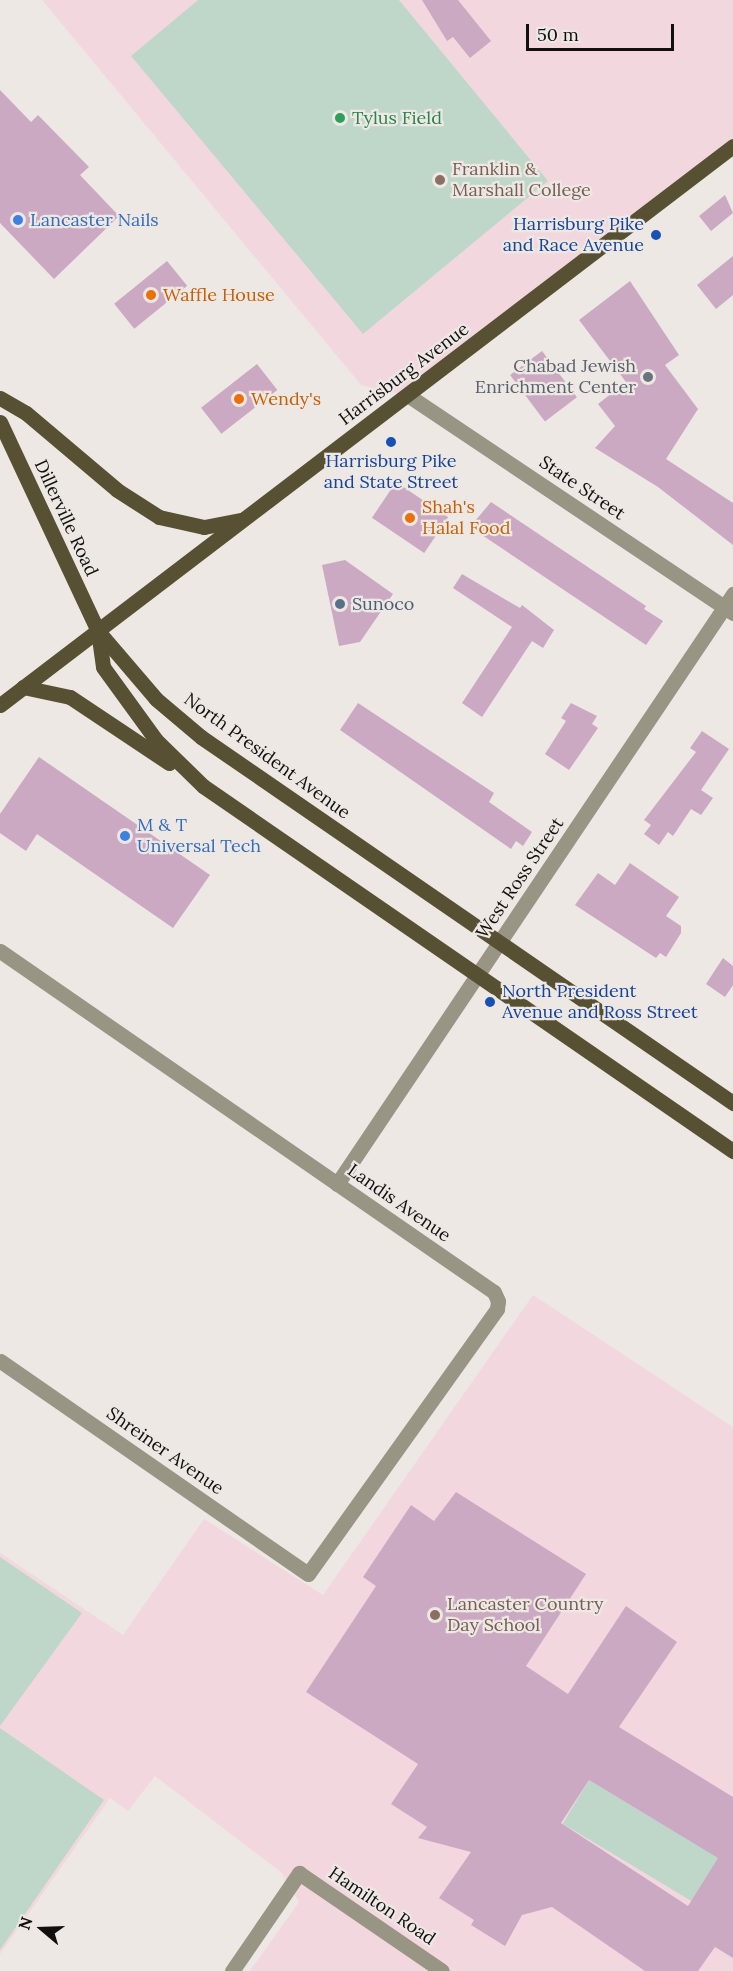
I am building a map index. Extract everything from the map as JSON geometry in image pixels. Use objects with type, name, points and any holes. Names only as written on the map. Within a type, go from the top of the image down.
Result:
[{"type":"main road","name":"Harrisburg Avenue","points":[[0,705],[409,396],[733,146]]},
{"type":"main road","points":[[0,398],[26,413],[117,490],[159,517],[204,527],[246,519]]},
{"type":"main road","name":"Dillerville Road","points":[[0,422],[98,631]]},
{"type":"main road","points":[[98,631],[103,668],[123,700],[203,786]]},
{"type":"main road","name":"North President Avenue","points":[[98,631],[156,699],[193,731],[733,1103]]},
{"type":"main road","points":[[23,687],[70,697],[733,1151]]},
{"type":"street","name":"State Street","points":[[409,396],[730,605]]},
{"type":"street","name":"West Ross Street","points":[[337,1184],[730,605]]},
{"type":"street","name":"Landis Avenue","points":[[0,951],[494,1292],[498,1301],[497,1309],[308,1574]]},
{"type":"street","name":"Shreiner Avenue","points":[[0,1361],[308,1574]]},
{"type":"street","name":"Hamilton Road","points":[[232,1971],[299,1873],[442,1971]]},
{"type":"shaded area","name":"Franklin & Marshall College","points":[[42,0],[733,0],[733,146],[409,396],[361,385]]},
{"type":"shaded area","name":"Lancaster Country Day School","points":[[533,1295],[733,1427],[733,1971],[250,1971],[299,1902],[282,1873],[155,1776],[128,1811],[110,1798],[0,1954],[0,1553],[123,1635],[204,1519],[323,1595]]},
{"type":"green space","name":"Tylus Field","points":[[198,0],[399,0],[548,181],[363,334],[131,56]]},
{"type":"green space","points":[[0,1557],[82,1613],[0,1726]]},
{"type":"green space","points":[[0,1728],[104,1800],[0,1950]]},
{"type":"green space","points":[[589,1780],[718,1858],[692,1901],[563,1824]]},
{"type":"building","points":[[422,0],[458,0],[491,41],[470,58],[453,37],[447,41]]},
{"type":"building","points":[[0,90],[31,122],[38,115],[89,167],[80,175],[119,216],[54,279],[0,223]]},
{"type":"building","points":[[725,195],[733,213],[711,231],[699,216]]},
{"type":"building","points":[[733,256],[733,295],[716,309],[697,285]]},
{"type":"building","name":"Waffle House","points":[[167,261],[187,286],[134,329],[114,304]]},
{"type":"building","name":"Chabad Jewish Enrichment Center","points":[[630,281],[679,355],[665,365],[698,409],[666,459],[733,503],[733,545],[658,487],[595,448],[615,426],[598,404],[626,382],[579,320]]},
{"type":"building","points":[[542,351],[577,397],[545,421],[510,375]]},
{"type":"building","name":"Wendy's","points":[[257,364],[277,390],[221,434],[201,408]]},
{"type":"building","name":"Shah's Halal Food","points":[[396,482],[448,517],[424,553],[372,518]]},
{"type":"building","points":[[491,502],[646,606],[644,609],[663,621],[646,645],[470,527]]},
{"type":"building","points":[[345,560],[393,594],[360,642],[339,646],[322,565]]},
{"type":"building","points":[[462,574],[520,608],[522,605],[554,630],[543,648],[532,641],[482,717],[462,703],[512,627],[453,588]]},
{"type":"building","points":[[358,703],[494,793],[489,802],[532,832],[523,846],[516,841],[511,849],[340,730]]},
{"type":"building","points":[[571,703],[597,716],[592,724],[598,728],[569,770],[545,754],[566,721],[561,718]]},
{"type":"building","points":[[702,731],[729,749],[701,790],[713,798],[701,815],[691,809],[673,836],[668,832],[659,845],[644,834],[651,825],[644,820],[696,752],[690,748]]},
{"type":"building","points":[[39,757],[210,875],[173,928],[37,834],[26,851],[0,833],[0,814]]},
{"type":"building","points":[[630,863],[679,897],[666,916],[681,926],[681,933],[666,957],[660,953],[656,958],[575,905],[598,873],[615,885]]},
{"type":"building","points":[[723,958],[733,966],[733,985],[725,997],[706,984]]},
{"type":"building","name":"Lancaster Country Day School","points":[[456,1492],[586,1574],[526,1666],[568,1694],[626,1606],[677,1642],[619,1727],[733,1797],[733,1958],[715,1947],[698,1971],[645,1971],[552,1907],[522,1915],[505,1946],[471,1925],[474,1920],[439,1898],[471,1852],[418,1838],[427,1827],[391,1804],[418,1764],[306,1692],[376,1586],[363,1577],[411,1505],[434,1521]],"holes":[[[589,1780],[718,1858],[688,1906],[561,1823]]]},
{"type":"place","name":"Tylus Field","points":[[340,118]]},
{"type":"place","name":"Franklin & Marshall College","points":[[440,180]]},
{"type":"place","name":"Lancaster Nails","points":[[18,220]]},
{"type":"place","name":"Harrisburg Pike and Race Avenue","points":[[656,235]]},
{"type":"place","name":"Waffle House","points":[[151,295]]},
{"type":"place","name":"Chabad Jewish Enrichment Center","points":[[648,377]]},
{"type":"place","name":"Wendy's","points":[[239,399]]},
{"type":"place","name":"Harrisburg Pike and State Street","points":[[391,442]]},
{"type":"place","name":"Shah's Halal Food","points":[[410,518]]},
{"type":"place","name":"Sunoco","points":[[340,604]]},
{"type":"place","name":"M & T Universal Tech","points":[[125,836]]},
{"type":"place","name":"North President Avenue and Ross Street","points":[[490,1002]]},
{"type":"place","name":"Lancaster Country Day School","points":[[435,1615]]}]
